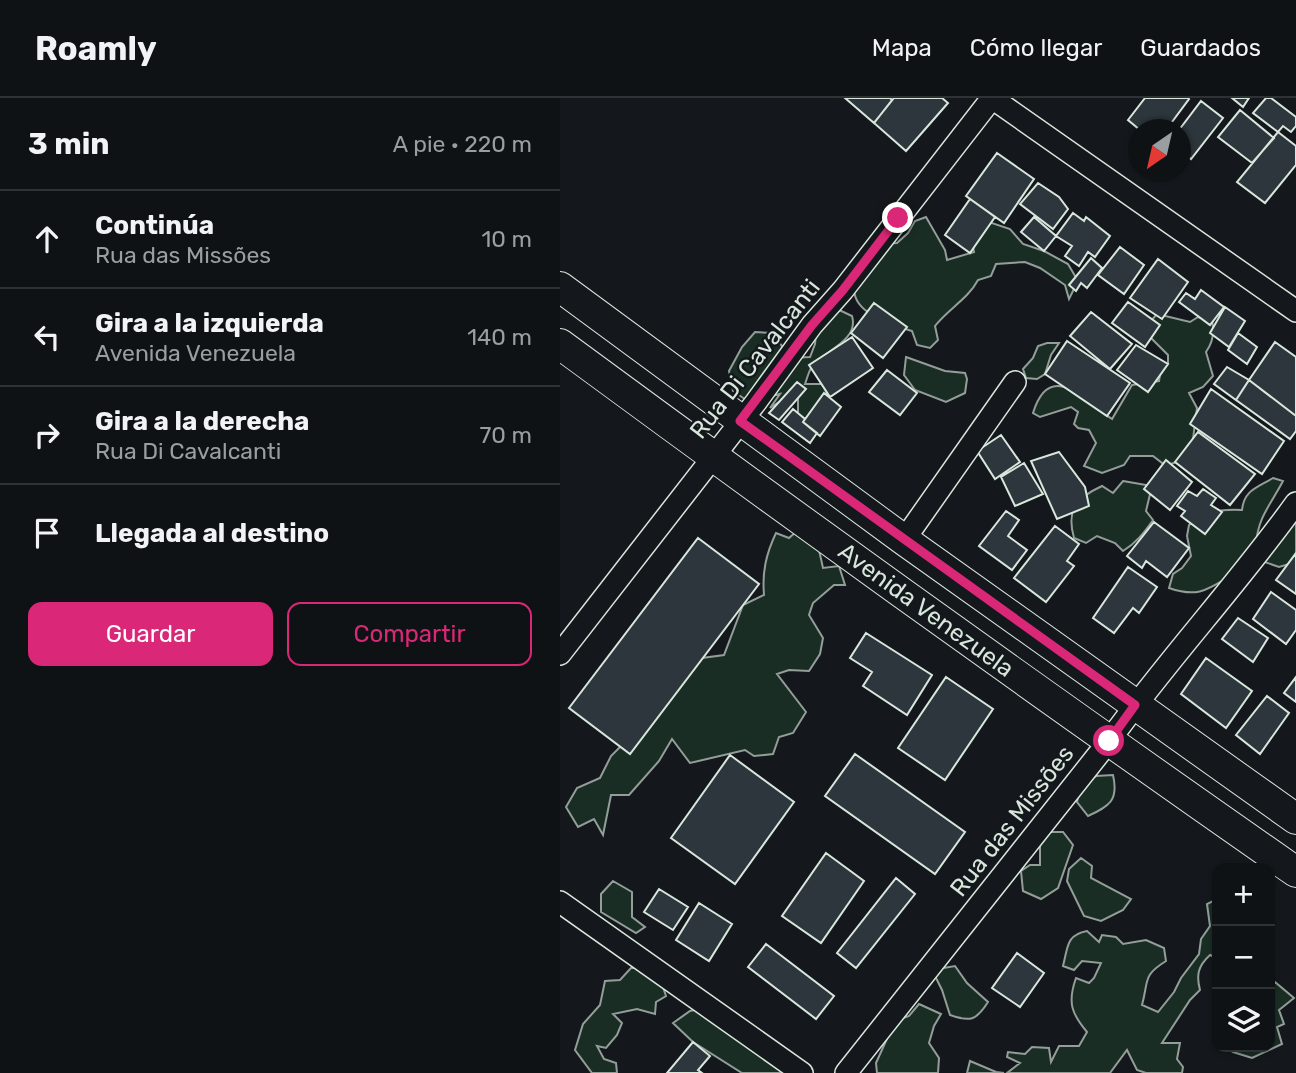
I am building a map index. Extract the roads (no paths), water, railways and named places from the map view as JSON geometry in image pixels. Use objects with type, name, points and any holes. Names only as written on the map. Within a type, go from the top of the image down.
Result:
[{"type":"main road","name":"Avenida Venezuela","points":[[560,287],[904,540],[1296,819]]},
{"type":"main road","name":"Avenida Venezuela","points":[[560,344],[1109,741],[1296,872]]},
{"type":"street","points":[[992,98],[1296,311]]},
{"type":"street","name":"Rua Di Cavalcanti","points":[[560,654],[812,325],[843,290],[992,98]]},
{"type":"street","points":[[904,540],[1015,382]]},
{"type":"street","name":"Rua das Missões","points":[[846,1073],[1135,705],[1242,575],[1296,503]]},
{"type":"street","points":[[560,902],[802,1073]]}]
